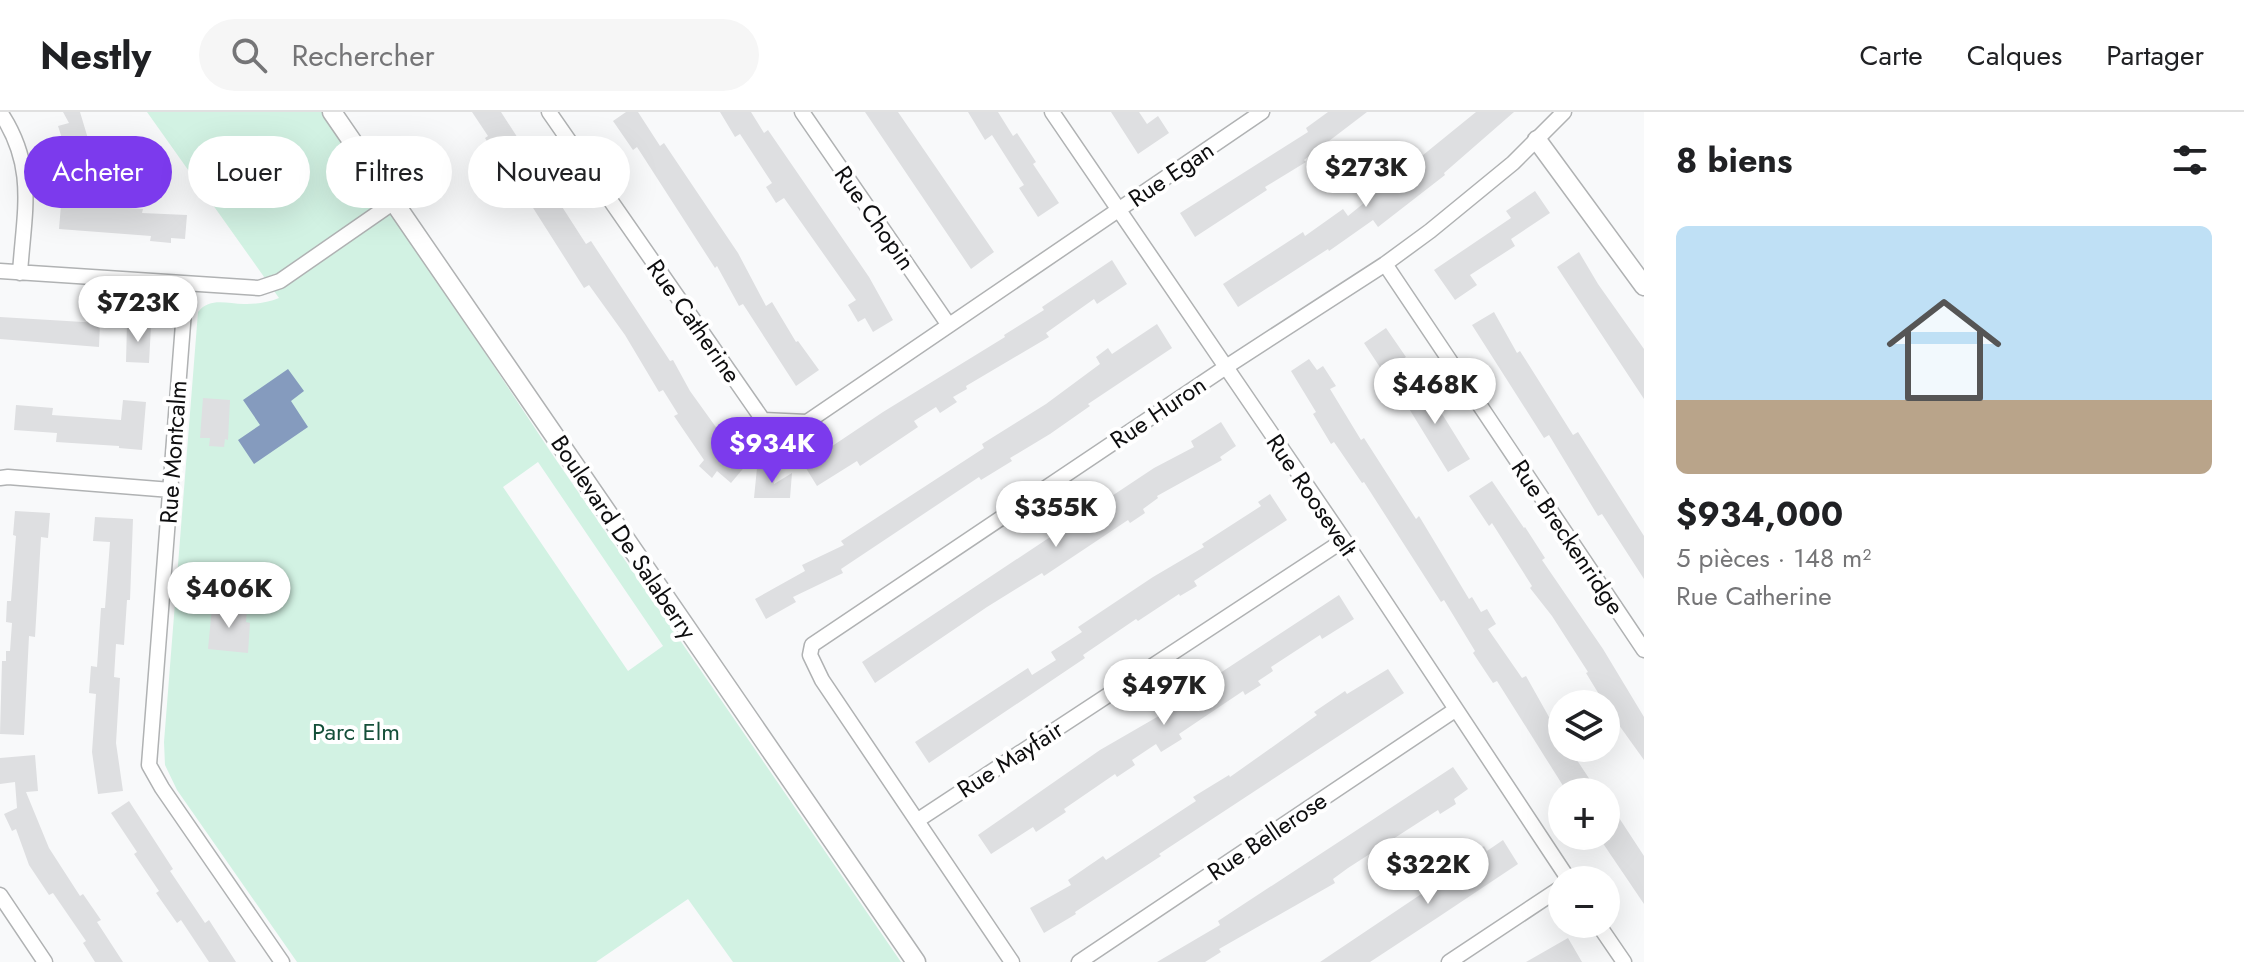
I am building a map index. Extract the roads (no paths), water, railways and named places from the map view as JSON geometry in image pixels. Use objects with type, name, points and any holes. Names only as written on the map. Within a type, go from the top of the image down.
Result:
[{"type":"street","points":[[0,112],[14,133],[25,174],[20,273]]},
{"type":"street","name":"Boulevard De Salaberry","points":[[332,112],[349,136]]},
{"type":"street","name":"Rue Catherine","points":[[549,112],[763,420],[807,422],[1119,209]]},
{"type":"street","name":"Rue Chopin","points":[[802,112],[948,324]]},
{"type":"street","name":"Rue Roosevelt","points":[[1052,112],[1344,540],[1560,866]]},
{"type":"street","name":"Rue Egan","points":[[1119,209],[1262,112]]},
{"type":"street","name":"Rue Huron","points":[[1012,962],[822,680],[812,659],[812,645],[1385,264],[1476,194],[1564,112]]},
{"type":"street","points":[[1537,140],[1644,286]]},
{"type":"street","points":[[0,271],[248,289],[268,286],[280,281],[385,208]]},
{"type":"street","name":"Boulevard De Salaberry","points":[[398,208],[916,962]]},
{"type":"street","name":"Rue Breckenridge","points":[[1385,264],[1644,650]]},
{"type":"street","name":"Rue Montcalm","points":[[186,285],[149,765],[154,777],[282,962]]},
{"type":"street","points":[[0,478],[171,490]]},
{"type":"street","name":"Rue Mayfair","points":[[918,820],[1344,540]]},
{"type":"street","name":"Rue Bellerose","points":[[1079,962],[1455,710]]},
{"type":"street","points":[[0,895],[45,962]]},
{"type":"street","points":[[1449,962],[1548,896]]},
{"type":"street","points":[[1608,938],[1624,962]]},
{"type":"water","points":[[288,369],[304,391],[291,401],[308,427],[254,464],[238,440],[260,425],[243,400]]},
{"type":"park label","name":"Parc Elm","points":[[356,731]]}]
